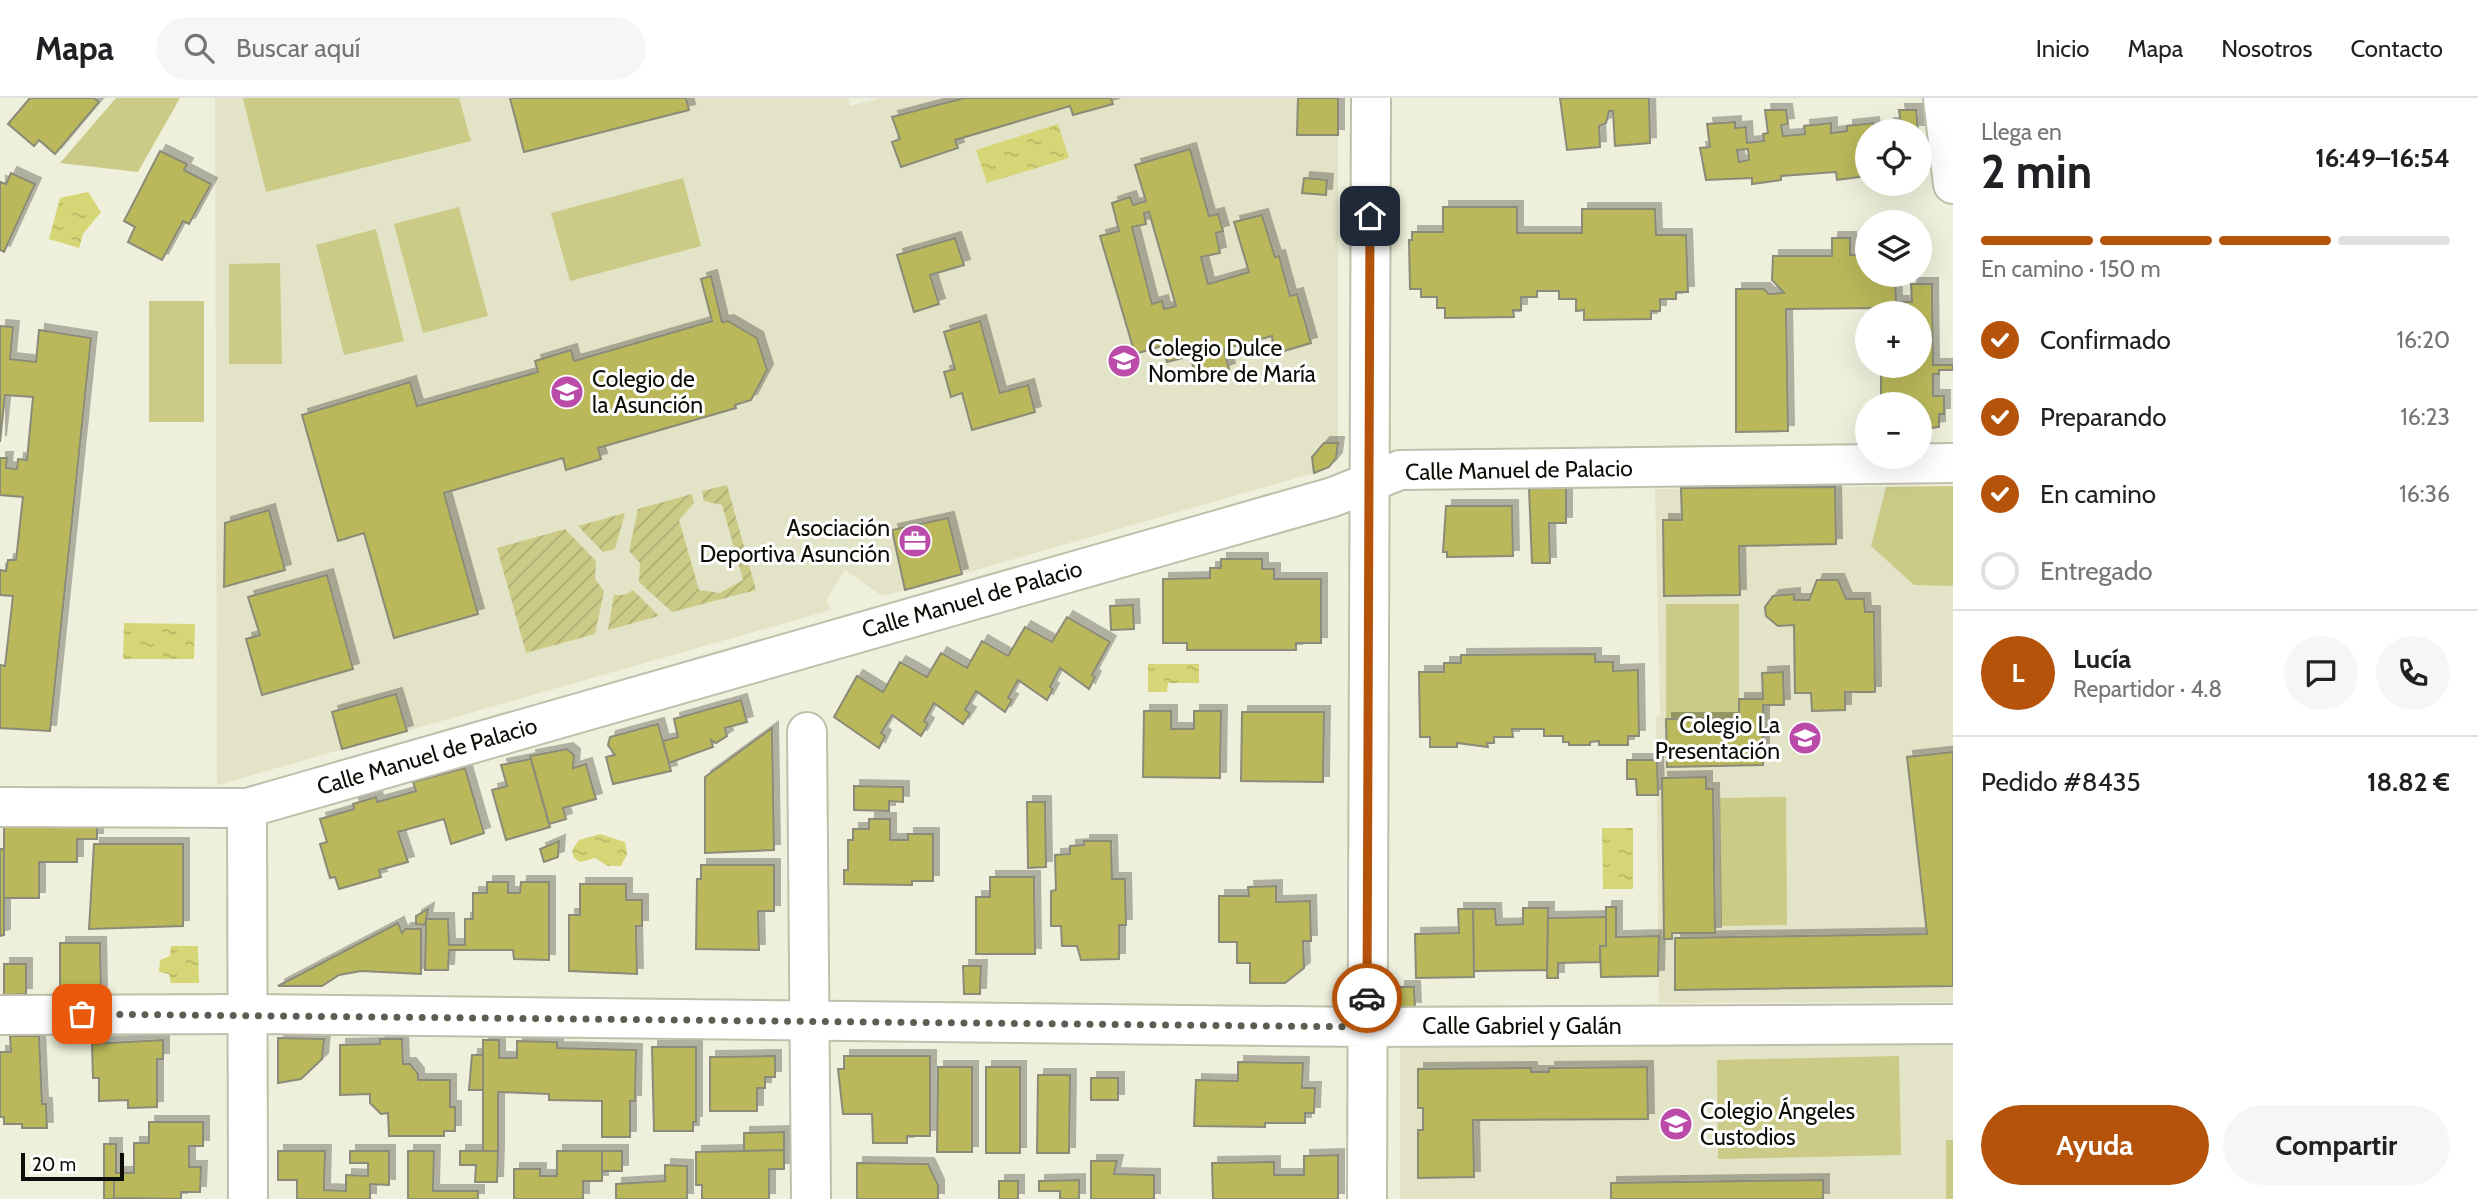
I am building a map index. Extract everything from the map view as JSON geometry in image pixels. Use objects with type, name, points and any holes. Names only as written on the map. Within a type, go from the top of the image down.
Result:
[{"type":"street","points":[[1367,1199],[1371,98]]},
{"type":"street","points":[[1943,98],[1953,184]]},
{"type":"street","name":"Calle Manuel de Palacio","points":[[0,807],[247,808],[1333,497],[1400,470],[1953,464]]},
{"type":"street","points":[[807,732],[811,1199]]},
{"type":"street","points":[[247,808],[248,1199]]},
{"type":"street","name":"Calle Gabriel y Galán","points":[[0,1015],[247,1014],[1367,1027],[1953,1024]]},
{"type":"shaded area","points":[[116,98],[180,98],[138,172],[60,163]]},
{"type":"shaded area","name":"Colegio de la Asunción","points":[[215,98],[848,98],[850,106],[881,98],[1338,98],[1338,453],[1333,463],[1321,471],[962,574],[948,518],[892,530],[905,590],[882,596],[845,570],[826,601],[831,610],[217,785]]},
{"type":"shaded area","points":[[243,98],[459,98],[471,141],[266,192]]},
{"type":"shaded area","points":[[683,178],[701,246],[570,281],[551,213]]},
{"type":"shaded area","points":[[459,207],[488,316],[423,333],[394,224]]},
{"type":"shaded area","points":[[376,229],[404,341],[344,355],[316,245]]},
{"type":"shaded area","points":[[280,263],[282,364],[229,364],[229,264]]},
{"type":"shaded area","points":[[149,301],[204,301],[204,422],[149,422]]},
{"type":"shaded area","points":[[727,485],[756,590],[672,612],[639,582],[640,563],[629,551],[638,509],[692,494],[694,503],[679,520],[699,590],[720,593],[743,580],[722,505],[704,501],[702,491]]},
{"type":"shaded area","name":"Colegio La Presentación","points":[[1953,486],[1953,1002],[1659,1003],[1656,716],[1660,716],[1655,489]]},
{"type":"shaded area","points":[[1953,486],[1953,586],[1914,585],[1871,546],[1886,487]]},
{"type":"shaded area","points":[[625,513],[615,549],[603,552],[578,526]]},
{"type":"shaded area","points":[[565,529],[596,561],[595,579],[604,591],[595,634],[526,653],[497,548]]},
{"type":"shaded area","points":[[633,590],[659,616],[608,630],[614,595],[625,595]]},
{"type":"shaded area","points":[[1666,604],[1739,604],[1739,719],[1666,719]]},
{"type":"shaded area","points":[[1786,797],[1787,925],[1721,926],[1720,798]]},
{"type":"shaded area","name":"Colegio Ángeles Custodios","points":[[1953,1043],[1953,1199],[1400,1199],[1400,1047]]},
{"type":"shaded area","points":[[1899,1056],[1901,1155],[1718,1159],[1717,1060]]},
{"type":"shaded area","points":[[1946,1140],[1953,1140],[1953,1199],[1946,1199]]},
{"type":"water","points":[[1058,124],[1069,158],[987,183],[976,150]]},
{"type":"water","points":[[88,192],[101,212],[83,234],[79,248],[49,239],[60,198]]},
{"type":"water","points":[[124,623],[195,624],[194,659],[123,659]]},
{"type":"water","points":[[1148,664],[1199,664],[1199,683],[1168,683],[1167,692],[1148,692]]},
{"type":"water","points":[[1602,828],[1633,828],[1633,889],[1603,889]]},
{"type":"water","points":[[600,834],[625,842],[627,854],[621,866],[608,866],[595,858],[580,862],[574,858],[572,850],[579,840]]},
{"type":"water","points":[[171,946],[198,946],[199,983],[171,983],[169,974],[159,972],[160,960],[170,956]]},
{"type":"building","points":[[30,98],[94,98],[99,102],[55,154],[39,140],[34,146],[8,124]]},
{"type":"building","points":[[510,98],[686,98],[689,110],[524,152]]},
{"type":"building","points":[[964,98],[1111,98],[1113,104],[1073,115],[1070,106],[955,140],[958,148],[901,167],[892,142],[900,139],[892,117]]},
{"type":"building","points":[[1298,98],[1338,98],[1338,135],[1297,135]]},
{"type":"building","points":[[1560,98],[1649,98],[1650,143],[1615,146],[1613,111],[1609,111],[1606,123],[1599,126],[1600,147],[1567,150]]},
{"type":"building","points":[[1765,110],[1786,110],[1788,124],[1781,125],[1783,136],[1805,134],[1804,126],[1831,123],[1831,133],[1847,131],[1847,126],[1855,125],[1855,178],[1837,180],[1836,172],[1781,176],[1781,180],[1752,184],[1752,178],[1706,180],[1700,148],[1710,147],[1707,124],[1735,122],[1735,128],[1746,127],[1747,143],[1764,141],[1763,134],[1768,133]],"holes":[[[1748,149],[1749,160],[1739,162],[1737,150]]]},
{"type":"building","points":[[1899,110],[1916,110],[1917,119],[1900,119]]},
{"type":"building","points":[[1190,149],[1209,216],[1218,214],[1223,231],[1216,233],[1220,253],[1201,257],[1208,284],[1249,272],[1234,222],[1262,215],[1275,257],[1279,256],[1290,296],[1297,294],[1311,343],[1274,354],[1272,336],[1224,349],[1229,369],[1197,379],[1190,356],[1167,362],[1162,346],[1135,354],[1100,236],[1119,231],[1112,203],[1130,197],[1133,205],[1146,201],[1135,165]],"holes":[[[1149,212],[1176,306],[1164,309],[1162,301],[1152,304],[1132,227],[1146,224],[1144,213]]]},
{"type":"building","points":[[160,151],[187,164],[184,170],[211,184],[189,224],[183,221],[162,260],[128,242],[135,227],[124,221]]},
{"type":"building","points":[[11,173],[35,184],[4,252],[0,250],[0,182],[6,184]]},
{"type":"building","points":[[1304,178],[1327,180],[1326,195],[1302,193]]},
{"type":"building","points":[[1443,207],[1517,207],[1517,233],[1582,233],[1582,209],[1655,209],[1656,235],[1686,235],[1688,292],[1676,292],[1676,299],[1660,299],[1660,311],[1651,311],[1651,319],[1584,320],[1584,310],[1576,311],[1576,299],[1559,299],[1559,291],[1537,291],[1537,297],[1521,297],[1521,310],[1513,310],[1514,317],[1445,318],[1445,308],[1437,308],[1437,297],[1421,297],[1421,289],[1410,289],[1409,240],[1412,240],[1412,232],[1443,232]]},
{"type":"building","points":[[955,238],[964,265],[930,275],[939,304],[914,312],[897,255]]},
{"type":"building","points":[[1832,238],[1850,238],[1850,255],[1855,255],[1855,287],[1895,287],[1896,301],[1855,301],[1855,308],[1786,309],[1788,431],[1736,432],[1736,289],[1764,289],[1769,294],[1784,293],[1772,280],[1773,256],[1832,256]]},
{"type":"building","points":[[711,276],[722,322],[728,321],[757,338],[767,370],[751,400],[735,405],[736,408],[598,448],[601,459],[566,470],[563,458],[444,493],[478,614],[394,638],[364,533],[338,541],[302,415],[410,382],[417,406],[538,372],[535,361],[571,350],[574,361],[712,321],[701,279]]},
{"type":"building","points":[[1932,284],[1933,365],[1953,365],[1953,370],[1939,370],[1939,374],[1933,374],[1933,396],[1944,396],[1944,414],[1939,414],[1939,427],[1932,428],[1932,392],[1881,392],[1881,378],[1932,378],[1932,301],[1912,301],[1911,287],[1932,287]]},
{"type":"building","points":[[980,321],[1000,393],[1028,385],[1035,412],[972,430],[962,393],[951,397],[944,372],[955,369],[944,332]]},
{"type":"building","points":[[0,326],[13,327],[10,359],[36,362],[39,330],[91,338],[50,731],[0,728],[0,665],[5,666],[13,596],[0,595],[0,570],[6,571],[8,560],[16,560],[23,497],[0,495],[0,458],[7,458],[6,468],[17,469],[18,459],[27,460],[33,397],[5,395],[0,442]]},
{"type":"building","points":[[1324,443],[1338,443],[1336,458],[1329,467],[1314,473],[1312,457]]},
{"type":"building","points":[[1835,487],[1836,544],[1739,546],[1740,595],[1664,596],[1663,520],[1682,520],[1681,488]]},
{"type":"building","points":[[1566,488],[1566,523],[1549,523],[1550,563],[1532,563],[1529,489]]},
{"type":"building","points":[[1446,506],[1512,506],[1513,556],[1447,557],[1447,552],[1443,552]]},
{"type":"building","points":[[269,510],[285,570],[224,587],[225,523]]},
{"type":"building","points":[[948,518],[962,574],[905,590],[892,530]]},
{"type":"building","points":[[1221,559],[1262,559],[1262,569],[1274,569],[1274,579],[1321,579],[1321,643],[1296,643],[1296,650],[1187,650],[1187,643],[1163,643],[1163,579],[1210,578],[1210,568],[1221,568]]},
{"type":"building","points":[[327,575],[353,669],[262,695],[246,639],[260,635],[248,597]]},
{"type":"building","points":[[1817,580],[1838,580],[1846,599],[1864,599],[1865,612],[1874,612],[1875,692],[1845,692],[1845,710],[1812,711],[1811,693],[1795,693],[1794,625],[1778,626],[1766,616],[1765,607],[1773,596],[1794,594],[1794,600],[1809,600]]},
{"type":"building","points":[[1133,605],[1134,629],[1111,630],[1110,606]]},
{"type":"building","points":[[1067,617],[1110,642],[1092,675],[1095,677],[1089,689],[1060,668],[1050,687],[1053,689],[1047,700],[1018,680],[1008,698],[1012,700],[1005,712],[976,691],[965,710],[970,713],[963,724],[934,703],[924,721],[928,724],[921,736],[892,715],[881,733],[885,736],[879,748],[834,717],[857,676],[883,692],[900,662],[927,677],[941,653],[967,668],[982,641],[1008,656],[1025,627],[1052,642]]},
{"type":"building","points":[[1595,654],[1595,662],[1613,662],[1613,671],[1638,670],[1639,736],[1628,736],[1628,745],[1599,745],[1599,741],[1590,742],[1590,745],[1569,745],[1569,742],[1563,742],[1563,736],[1544,736],[1544,729],[1512,729],[1513,737],[1494,737],[1494,743],[1487,743],[1488,747],[1457,743],[1457,747],[1430,747],[1430,737],[1420,737],[1419,672],[1444,672],[1444,663],[1461,663],[1461,655]]},
{"type":"building","points":[[1783,672],[1784,705],[1763,705],[1763,765],[1667,767],[1666,719],[1739,719],[1739,699],[1763,699],[1762,673]]},
{"type":"building","points":[[396,694],[407,731],[342,749],[332,712]]},
{"type":"building","points":[[741,700],[747,722],[725,728],[727,736],[716,743],[711,740],[713,747],[669,763],[663,741],[678,737],[674,719]]},
{"type":"building","points":[[1144,711],[1171,711],[1171,729],[1194,729],[1194,711],[1221,711],[1220,778],[1143,777]]},
{"type":"building","points":[[1242,712],[1324,712],[1323,782],[1241,781]]},
{"type":"building","points":[[658,724],[671,771],[613,784],[606,757],[615,755],[608,745],[610,737]]},
{"type":"building","points":[[772,728],[774,850],[705,853],[705,777]]},
{"type":"building","points":[[567,749],[574,755],[573,768],[586,764],[596,799],[563,808],[566,819],[549,824],[530,756]]},
{"type":"building","points":[[1953,752],[1953,986],[1675,990],[1675,938],[1927,934],[1907,757]]},
{"type":"building","points":[[531,759],[550,827],[506,840],[492,790],[507,786],[501,765]]},
{"type":"building","points":[[1627,760],[1657,760],[1658,795],[1637,795],[1636,779],[1627,779]]},
{"type":"building","points":[[465,768],[484,833],[451,844],[444,819],[398,832],[408,862],[379,870],[381,877],[339,889],[335,877],[330,878],[320,844],[327,842],[320,819],[354,809],[353,804],[376,797],[377,802],[416,791],[413,782]]},
{"type":"building","points":[[1706,777],[1706,789],[1713,789],[1715,933],[1672,933],[1672,939],[1664,939],[1662,778]]},
{"type":"building","points":[[854,786],[903,787],[903,802],[889,801],[889,811],[854,810]]},
{"type":"building","points":[[1027,802],[1045,802],[1046,867],[1028,868]]},
{"type":"building","points":[[869,819],[890,819],[890,840],[908,840],[908,834],[933,834],[933,881],[912,881],[912,885],[844,884],[844,870],[848,870],[848,840],[853,840],[853,829],[869,829]]},
{"type":"building","points":[[4,825],[97,826],[97,839],[77,839],[77,862],[39,862],[39,898],[4,898]]},
{"type":"building","points":[[559,841],[558,857],[544,862],[540,849]]},
{"type":"building","points":[[1084,841],[1111,841],[1112,879],[1125,879],[1126,925],[1119,925],[1119,959],[1081,960],[1077,946],[1062,946],[1061,926],[1051,926],[1051,891],[1056,890],[1055,855],[1070,854],[1070,846],[1084,845]]},
{"type":"building","points":[[94,844],[183,844],[183,926],[89,929]]},
{"type":"building","points":[[0,849],[4,849],[4,935],[0,936]]},
{"type":"building","points":[[701,865],[774,865],[774,911],[758,911],[759,950],[696,949],[697,879],[701,879]]},
{"type":"building","points":[[990,877],[1034,877],[1035,954],[976,954],[976,897],[990,897]]},
{"type":"building","points":[[487,882],[508,882],[508,893],[520,893],[521,882],[549,882],[549,960],[514,959],[513,950],[449,950],[448,970],[425,970],[426,919],[448,919],[449,945],[465,945],[465,919],[473,919],[473,893],[487,893]]},
{"type":"building","points":[[580,884],[626,884],[626,900],[642,900],[642,926],[636,926],[637,974],[569,971],[569,915],[580,915]]},
{"type":"building","points":[[1276,886],[1276,902],[1310,901],[1311,941],[1303,941],[1304,968],[1285,983],[1250,983],[1250,963],[1237,963],[1237,942],[1219,942],[1219,896],[1249,896],[1248,887]]},
{"type":"building","points":[[1606,907],[1616,907],[1616,937],[1659,936],[1658,976],[1601,977],[1600,946],[1606,946]]},
{"type":"building","points":[[1523,908],[1548,908],[1547,970],[1474,971],[1473,909],[1495,909],[1496,925],[1523,924]]},
{"type":"building","points":[[428,909],[425,925],[416,924],[416,916]]},
{"type":"building","points":[[1458,909],[1473,909],[1474,977],[1416,978],[1415,934],[1459,933]]},
{"type":"building","points":[[1606,917],[1606,946],[1600,946],[1600,962],[1558,963],[1558,978],[1547,978],[1548,918]]},
{"type":"building","points":[[398,923],[402,933],[405,929],[421,929],[421,974],[361,971],[339,975],[322,986],[278,986]]},
{"type":"building","points":[[60,943],[100,943],[101,992],[60,993]]},
{"type":"building","points":[[4,964],[26,964],[26,994],[4,995]]},
{"type":"building","points":[[963,966],[981,966],[980,994],[964,994]]},
{"type":"building","points":[[1399,987],[1414,987],[1415,1008],[1399,1007]]},
{"type":"building","points":[[10,1036],[39,1036],[42,1104],[46,1104],[47,1128],[22,1128],[22,1124],[4,1124],[4,1117],[0,1117],[0,1052],[11,1052]]},
{"type":"building","points":[[278,1038],[324,1039],[322,1059],[301,1079],[278,1083]]},
{"type":"building","points":[[380,1039],[402,1039],[403,1064],[410,1064],[418,1074],[418,1080],[450,1080],[450,1107],[455,1107],[455,1131],[444,1131],[444,1136],[389,1136],[388,1113],[381,1114],[370,1103],[370,1094],[340,1095],[340,1045],[380,1044]]},
{"type":"building","points":[[163,1040],[163,1059],[157,1059],[157,1107],[128,1108],[128,1100],[99,1101],[99,1078],[93,1078],[92,1044]]},
{"type":"building","points":[[483,1040],[499,1040],[499,1058],[517,1058],[517,1041],[557,1042],[557,1048],[636,1050],[635,1101],[630,1101],[630,1137],[602,1137],[602,1101],[549,1100],[549,1094],[498,1092],[498,1151],[483,1151]]},
{"type":"building","points":[[652,1047],[696,1047],[696,1122],[693,1122],[693,1131],[654,1131]]},
{"type":"building","points":[[472,1055],[483,1055],[483,1090],[469,1090]]},
{"type":"building","points":[[775,1056],[775,1077],[765,1077],[765,1088],[757,1088],[757,1111],[710,1111],[710,1057]]},
{"type":"building","points":[[844,1056],[930,1056],[930,1136],[907,1136],[907,1143],[873,1143],[872,1114],[843,1114],[838,1069],[844,1069]]},
{"type":"building","points":[[1238,1062],[1303,1063],[1302,1088],[1315,1088],[1314,1113],[1305,1113],[1305,1123],[1265,1123],[1265,1127],[1194,1126],[1196,1080],[1238,1081]]},
{"type":"building","points":[[938,1067],[972,1067],[972,1152],[937,1152]]},
{"type":"building","points":[[986,1067],[1020,1067],[1020,1153],[986,1153]]},
{"type":"building","points":[[1647,1067],[1648,1119],[1473,1120],[1474,1177],[1418,1178],[1418,1130],[1423,1130],[1423,1108],[1418,1108],[1418,1069],[1531,1068],[1531,1072],[1549,1072],[1549,1068]]},
{"type":"building","points":[[1038,1075],[1070,1075],[1069,1153],[1037,1153]]},
{"type":"building","points":[[1091,1078],[1118,1078],[1118,1100],[1091,1100]]},
{"type":"building","points":[[149,1122],[203,1122],[203,1146],[189,1146],[189,1167],[201,1167],[200,1192],[181,1192],[181,1199],[114,1198],[114,1180],[104,1180],[104,1144],[116,1144],[116,1173],[134,1173],[134,1143],[149,1143]]},
{"type":"building","points":[[784,1132],[784,1150],[744,1151],[744,1133]]},
{"type":"building","points":[[784,1150],[784,1169],[769,1169],[769,1199],[702,1199],[702,1185],[696,1185],[696,1152]]},
{"type":"building","points":[[278,1151],[325,1151],[324,1190],[346,1191],[346,1175],[368,1176],[368,1163],[350,1163],[350,1151],[389,1151],[389,1185],[370,1184],[370,1199],[297,1199],[297,1180],[278,1180]]},
{"type":"building","points":[[408,1151],[434,1151],[433,1191],[478,1191],[478,1199],[408,1199]]},
{"type":"building","points":[[460,1151],[498,1151],[497,1182],[475,1182],[476,1165],[460,1165]]},
{"type":"building","points":[[557,1151],[602,1151],[602,1181],[583,1181],[583,1199],[514,1199],[514,1169],[540,1169],[540,1176],[557,1176]]},
{"type":"building","points":[[602,1151],[622,1151],[622,1171],[602,1171]]},
{"type":"building","points":[[1338,1155],[1338,1199],[1213,1199],[1212,1163],[1274,1162],[1274,1175],[1304,1175],[1304,1156]]},
{"type":"building","points":[[1091,1161],[1117,1161],[1114,1174],[1154,1175],[1154,1199],[1091,1199]]},
{"type":"building","points":[[857,1163],[928,1164],[938,1185],[938,1199],[857,1199]]},
{"type":"building","points":[[665,1165],[687,1166],[687,1199],[616,1199],[616,1184],[665,1181]]},
{"type":"building","points":[[104,1180],[114,1180],[114,1198],[148,1199],[104,1199]]},
{"type":"building","points":[[1079,1180],[1079,1199],[1060,1199],[1060,1191],[1039,1191],[1039,1181]]},
{"type":"building","points":[[1823,1180],[1823,1199],[1611,1199],[1611,1183]]},
{"type":"building","points":[[999,1181],[1018,1181],[1018,1199],[999,1199]]},
{"type":"way so far","points":[[82,1014],[1367,1027],[1367,998]]},
{"type":"place","name":"Colegio Dulce Nombre de María","points":[[1124,361]]},
{"type":"place","name":"Colegio de la Asunción","points":[[567,392]]},
{"type":"place","name":"Asociación Deportiva Asunción","points":[[915,541]]},
{"type":"place","name":"Colegio La Presentación","points":[[1805,738]]},
{"type":"place","name":"Colegio Ángeles Custodios","points":[[1676,1124]]},
{"type":"route","points":[[1367,998],[1370,216]]}]
